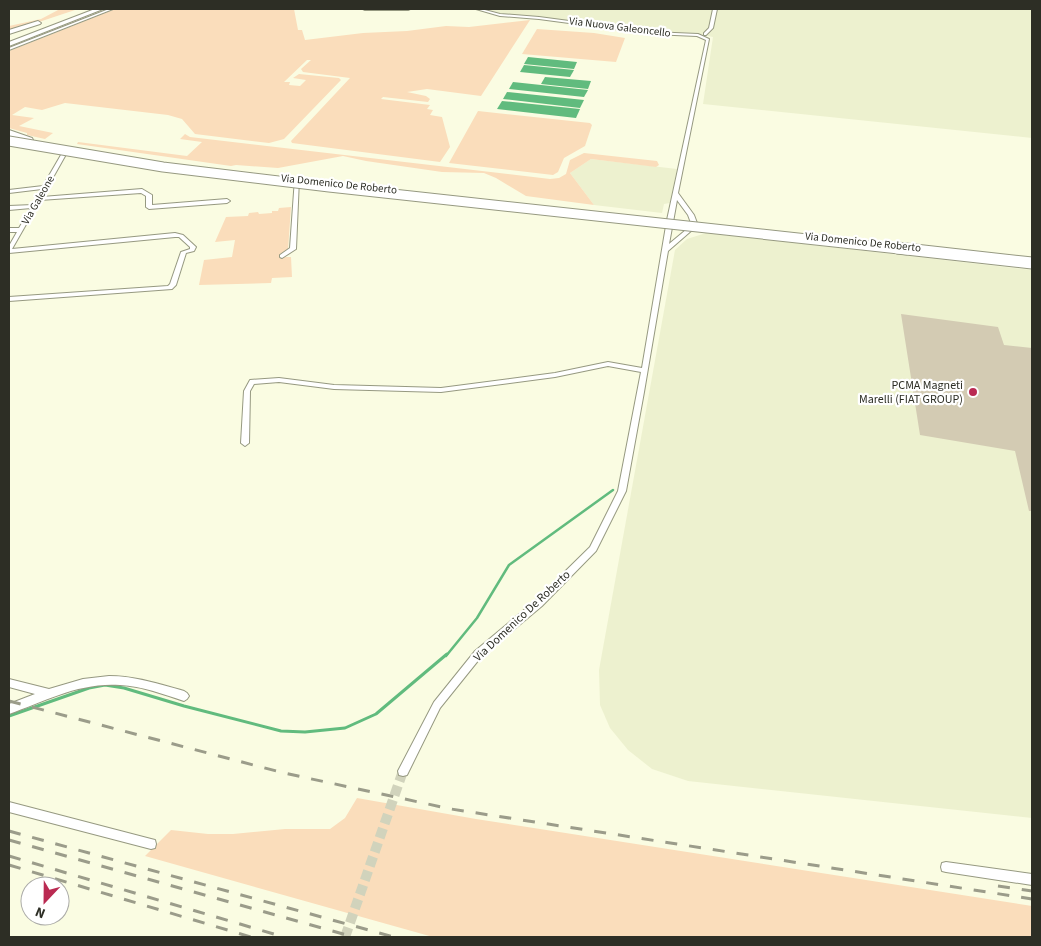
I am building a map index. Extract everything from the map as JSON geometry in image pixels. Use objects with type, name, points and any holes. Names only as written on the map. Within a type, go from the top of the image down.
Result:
[{"type":"highway","points":[[9,36],[85,9]]},
{"type":"highway","points":[[9,36],[95,9]]},
{"type":"highway","points":[[9,44],[100,9]]},
{"type":"highway","points":[[9,137],[144,159],[1032,260]]},
{"type":"highway","points":[[9,137],[77,153]]},
{"type":"highway","points":[[9,144],[163,167],[316,185],[1032,260]]},
{"type":"street","points":[[9,49],[111,9]]},
{"type":"street","points":[[365,9],[408,9]]},
{"type":"street","name":"Via Nuova Galeoncello","points":[[478,9],[500,14],[652,33],[704,35]]},
{"type":"street","points":[[704,35],[711,28],[715,9]]},
{"type":"street","name":"Via Domenico De Roberto","points":[[403,771],[437,705],[478,654],[539,603],[593,549],[622,491],[670,220],[708,40],[704,35]]},
{"type":"street","name":"Via Domenico De Roberto","points":[[9,137],[67,149],[166,164],[1032,260]]},
{"type":"street","name":"Via Galeone","points":[[9,249],[67,149]]},
{"type":"street","points":[[282,256],[293,249],[296,179]]},
{"type":"street","points":[[9,191],[45,187]]},
{"type":"street","points":[[38,199],[142,191],[149,195],[149,207],[227,201]]},
{"type":"street","points":[[665,250],[690,230],[694,223],[690,213],[682,205],[676,194]]},
{"type":"street","points":[[9,208],[34,206]]},
{"type":"street","points":[[9,230],[20,230]]},
{"type":"street","points":[[9,249],[175,235],[181,236],[193,247],[192,250],[184,252],[173,285],[168,289],[9,299]]},
{"type":"street","points":[[245,443],[247,392],[252,382],[279,380],[334,387],[441,390],[555,375],[608,364],[643,370]]},
{"type":"street","points":[[9,709],[76,685],[110,680],[144,685],[184,696]]},
{"type":"street","points":[[9,683],[50,694]]},
{"type":"street","points":[[9,807],[151,844]]},
{"type":"street","points":[[946,867],[1032,880]]},
{"type":"shaded area","points":[[60,9],[78,9],[9,32],[9,26],[41,19]]},
{"type":"shaded area","points":[[115,9],[294,9],[298,30],[302,30],[305,40],[363,33],[407,31],[446,26],[469,27],[530,20],[481,96],[427,89],[407,92],[426,96],[430,99],[428,102],[383,97],[381,99],[430,105],[427,109],[433,110],[430,115],[442,117],[450,147],[440,162],[292,143],[291,141],[350,78],[303,72],[301,69],[311,60],[307,60],[284,82],[290,82],[289,85],[300,86],[306,80],[293,78],[299,74],[339,78],[341,80],[284,139],[269,143],[195,134],[182,119],[168,115],[65,103],[42,110],[25,107],[12,115],[34,118],[19,126],[53,133],[45,139],[9,128],[9,51]]},
{"type":"shaded area","points":[[481,9],[1032,9],[1032,138],[703,104],[713,37],[694,33],[656,32],[506,14]]},
{"type":"shaded area","points":[[537,29],[594,33],[625,38],[616,62],[522,54]]},
{"type":"shaded area","points":[[528,57],[577,62],[574,69],[524,64]]},
{"type":"shaded area","points":[[524,65],[574,70],[570,77],[520,72]]},
{"type":"shaded area","points":[[545,77],[591,81],[588,89],[541,84]]},
{"type":"shaded area","points":[[513,82],[588,90],[584,97],[509,89]]},
{"type":"shaded area","points":[[507,92],[584,100],[580,108],[503,99]]},
{"type":"shaded area","points":[[502,101],[580,109],[576,118],[497,109]]},
{"type":"shaded area","points":[[478,111],[590,123],[592,125],[585,146],[564,158],[558,172],[553,175],[449,163]]},
{"type":"shaded area","points":[[185,134],[190,137],[550,179],[559,178],[566,174],[570,160],[584,153],[657,161],[659,165],[656,167],[591,159],[570,173],[594,205],[526,196],[484,173],[442,172],[343,156],[278,168],[231,166],[77,144],[78,142],[187,156],[202,142],[180,139]]},
{"type":"shaded area","points":[[591,159],[677,169],[670,203],[664,204],[662,213],[594,205],[570,173]]},
{"type":"shaded area","points":[[291,207],[288,250],[287,253],[280,254],[280,257],[291,257],[292,277],[272,278],[271,283],[199,285],[204,260],[232,257],[235,240],[215,242],[226,217],[248,216],[249,213],[258,212],[259,214],[272,213],[272,211],[278,211],[279,208]]},
{"type":"shaded area","points":[[706,233],[1032,270],[1032,818],[688,781],[652,769],[628,750],[610,728],[600,705],[599,670],[675,250],[687,239]]},
{"type":"shaded area","points":[[357,798],[476,819],[1032,906],[1032,937],[433,937],[145,856],[171,830],[208,834],[233,834],[285,829],[330,829],[345,818]]},
{"type":"building","name":"PCMA Magneti Marelli (FIAT GROUP)","points":[[901,314],[998,327],[1004,345],[1032,348],[1032,511],[1029,511],[1015,451],[920,435]]},
{"type":"waterway","points":[[446,656],[477,618],[509,565],[613,490]]},
{"type":"waterway","points":[[9,716],[89,688],[105,685],[124,688],[184,706],[281,731],[305,732],[345,728],[376,714],[447,654]]},
{"type":"tunnel","points":[[345,937],[403,771]]},
{"type":"railway","points":[[9,701],[284,773],[451,809],[1032,899]]},
{"type":"railway","points":[[9,831],[394,937]]},
{"type":"railway","points":[[9,840],[354,937]]},
{"type":"railway","points":[[9,856],[284,937]]},
{"type":"railway","points":[[9,865],[251,937]]},
{"type":"railway","points":[[998,886],[1032,891]]},
{"type":"place","name":"PCMA Magneti Marelli (FIAT GROUP)","points":[[973,392]]}]
